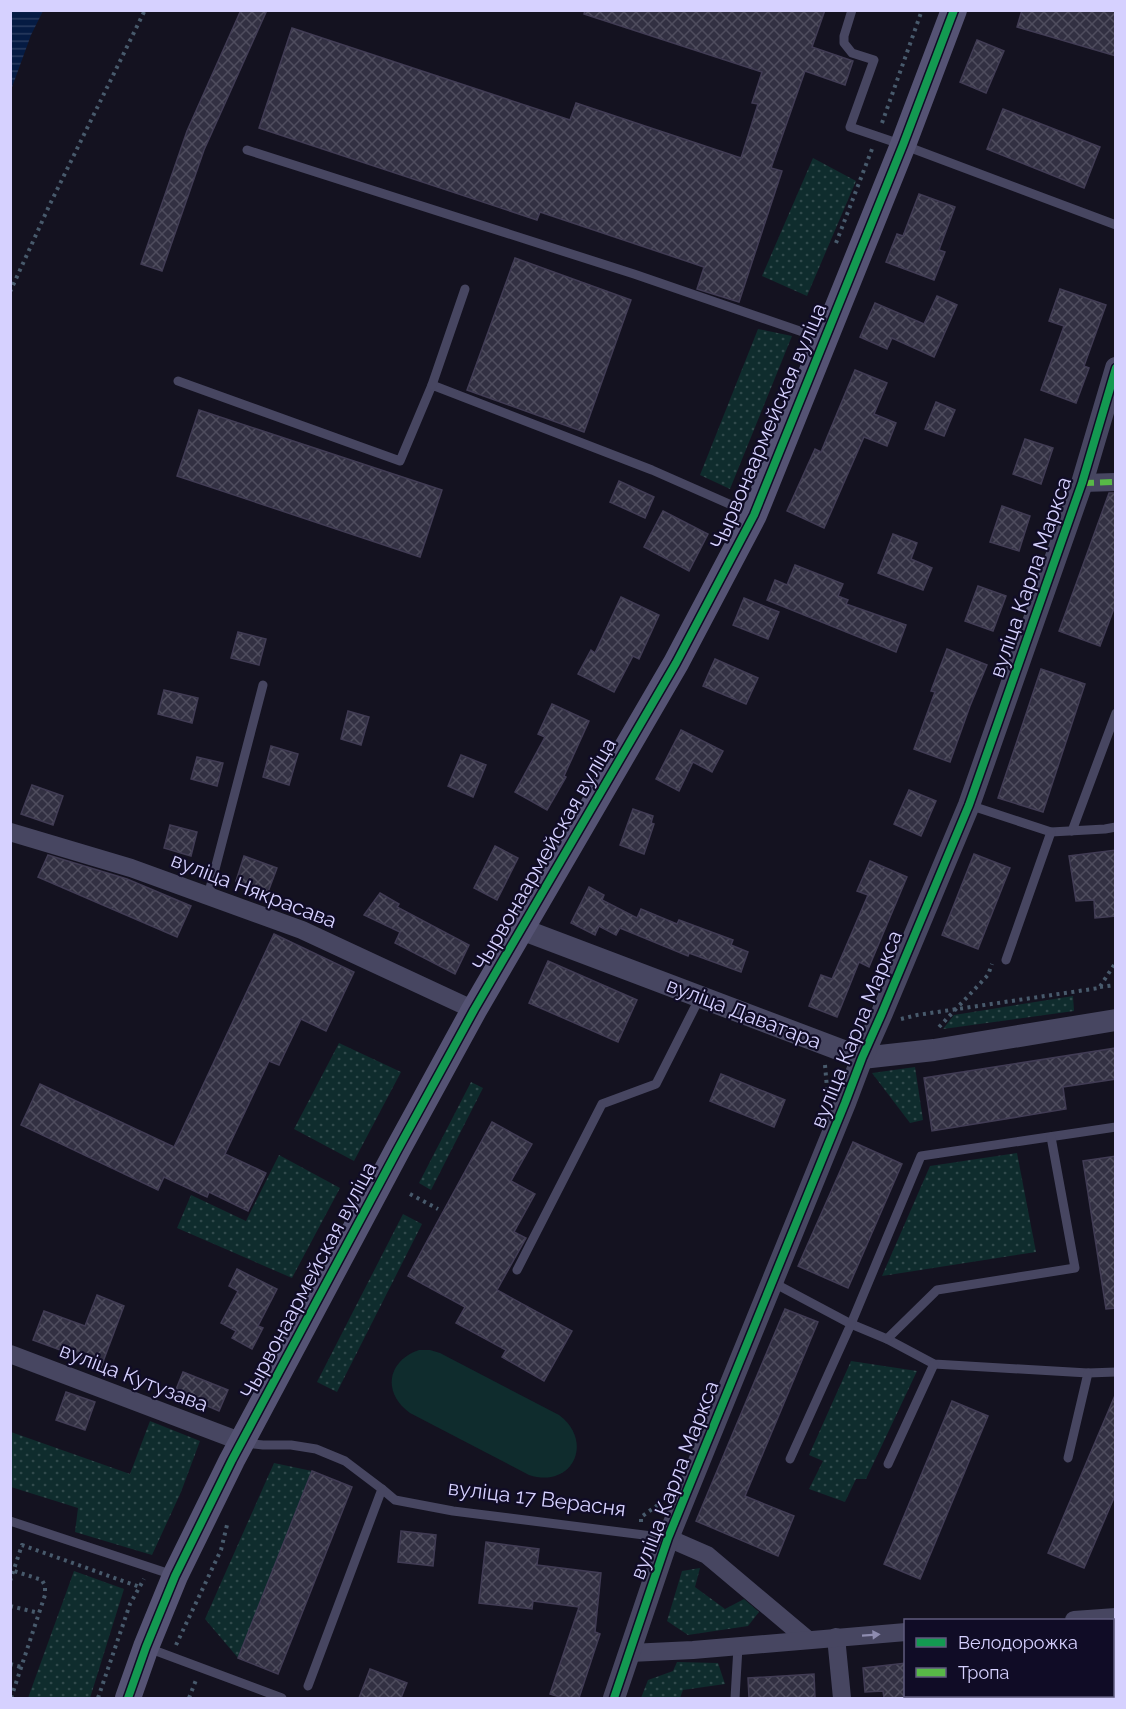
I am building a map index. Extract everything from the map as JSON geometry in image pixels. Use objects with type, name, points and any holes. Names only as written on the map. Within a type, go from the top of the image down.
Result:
[{"type":"main road","name":"Чырвонаармейская вуліца","points":[[128,1698],[175,1576],[242,1442],[474,1010],[676,663],[754,515],[826,340],[954,10]]},
{"type":"street","name":"вуліца Карла Маркса","points":[[615,1698],[668,1538],[862,1058],[969,806],[1082,483],[1116,368]]},
{"type":"street","points":[[1082,483],[1116,483]]},
{"type":"street","name":"вуліца Някрасава","points":[[10,832],[131,868],[302,930],[474,1010]]},
{"type":"street","name":"вуліца Даватара","points":[[521,929],[862,1058],[934,1050],[1116,1020]]},
{"type":"street","name":"вуліца Кутузава","points":[[10,1354],[242,1442]]},
{"type":"street","name":"вуліца 17 Верасня","points":[[668,1538],[706,1555],[808,1640]]},
{"type":"street","points":[[630,1653],[738,1647],[904,1632]]},
{"type":"street","points":[[836,1637],[842,1698]]},
{"type":"lane","points":[[852,10],[844,43],[852,53],[874,60],[850,127],[1116,225]]},
{"type":"lane","points":[[247,150],[623,270],[826,340]]},
{"type":"lane","points":[[178,381],[400,462],[432,385],[465,289]]},
{"type":"lane","points":[[432,385],[652,470],[754,515]]},
{"type":"lane","points":[[208,896],[263,685]]},
{"type":"lane","points":[[1072,831],[1116,713]]},
{"type":"lane","points":[[969,806],[1051,832],[1105,830],[1116,827]]},
{"type":"lane","points":[[1006,960],[1051,832]]},
{"type":"lane","points":[[516,1270],[602,1104],[657,1084],[700,997]]},
{"type":"lane","points":[[790,1458],[851,1324],[921,1156],[1116,1126]]},
{"type":"lane","points":[[886,1339],[937,1290],[1075,1268],[1051,1137]]},
{"type":"lane","points":[[772,1282],[934,1364],[1088,1374],[1116,1372]]},
{"type":"lane","points":[[888,1464],[934,1364]]},
{"type":"lane","points":[[1068,1458],[1088,1374]]},
{"type":"lane","name":"вуліца 17 Верасня","points":[[242,1442],[316,1449],[345,1461],[395,1500],[453,1511],[668,1538]]},
{"type":"lane","points":[[308,1686],[382,1489]]},
{"type":"lane","points":[[10,1521],[175,1576]]},
{"type":"lane","points":[[146,1647],[282,1698]]},
{"type":"lane","points":[[735,1698],[738,1647]]},
{"type":"path","points":[[10,292],[50,204],[145,10]]},
{"type":"path","points":[[836,245],[922,10]]},
{"type":"path","points":[[937,1029],[988,975],[996,953]]},
{"type":"path","points":[[1099,988],[1116,985]]},
{"type":"path","points":[[897,1020],[901,1009]]},
{"type":"path","points":[[410,1194],[438,1209]]},
{"type":"path","points":[[170,1657],[221,1551],[231,1515]]},
{"type":"path","points":[[10,1581],[22,1545],[140,1587]]},
{"type":"path","points":[[11,1698],[45,1594],[42,1580],[14,1571]]},
{"type":"path","points":[[10,1606],[39,1613]]},
{"type":"path","points":[[10,1664],[21,1667]]},
{"type":"green space","points":[[813,158],[856,181],[807,296],[762,276]]},
{"type":"green space","points":[[758,329],[792,336],[730,489],[700,475]]},
{"type":"green space","points":[[1073,996],[1074,1011],[943,1029],[954,1015]]},
{"type":"green space","points":[[339,1043],[401,1072],[354,1161],[294,1129]]},
{"type":"green space","points":[[915,1067],[923,1120],[910,1123],[872,1073]]},
{"type":"green space","points":[[471,1082],[483,1088],[431,1190],[419,1183]]},
{"type":"green space","points":[[1017,1153],[1036,1252],[882,1276],[930,1166]]},
{"type":"green space","points":[[279,1155],[340,1188],[292,1278],[177,1228],[191,1195],[246,1221]]},
{"type":"green space","points":[[403,1214],[422,1224],[337,1392],[317,1382]]},
{"type":"green space","points":[[419,1350],[440,1353],[559,1415],[570,1426],[576,1438],[577,1450],[574,1460],[567,1469],[557,1475],[544,1478],[529,1475],[410,1413],[395,1396],[392,1378],[400,1362]]},
{"type":"green space","points":[[851,1361],[917,1371],[866,1479],[856,1479],[845,1502],[809,1489],[823,1461],[809,1455]]},
{"type":"green space","points":[[150,1421],[200,1441],[181,1492],[152,1555],[75,1532],[78,1508],[11,1487],[11,1432],[130,1474]]},
{"type":"green space","points":[[274,1463],[312,1471],[238,1658],[205,1619]]},
{"type":"green space","points":[[700,1568],[695,1587],[725,1609],[744,1599],[759,1612],[748,1626],[688,1635],[667,1621],[682,1571]]},
{"type":"green space","points":[[74,1571],[124,1589],[90,1698],[28,1698]]},
{"type":"green space","points":[[677,1662],[718,1663],[725,1684],[683,1690],[680,1698],[641,1698],[648,1680],[673,1671]]},
{"type":"water","points":[[11,10],[43,11],[31,35],[11,90]]},
{"type":"building","points":[[241,10],[267,10],[204,150],[162,271],[141,264],[187,131]]},
{"type":"building","points":[[585,10],[825,10],[812,47],[853,61],[845,85],[805,71],[771,168],[782,171],[739,302],[697,289],[704,267],[540,212],[537,220],[259,128],[292,28],[570,120],[576,103],[741,158],[758,104],[752,103],[762,72],[584,14]]},
{"type":"building","points":[[1022,10],[1116,10],[1116,56],[1017,27]]},
{"type":"building","points":[[977,40],[1004,51],[986,93],[960,82]]},
{"type":"building","points":[[1003,109],[1100,147],[1084,188],[987,149]]},
{"type":"building","points":[[919,194],[955,207],[939,250],[945,252],[934,280],[886,262],[897,234],[903,236]]},
{"type":"building","points":[[515,258],[631,300],[584,432],[467,390]]},
{"type":"building","points":[[1060,289],[1106,305],[1084,366],[1089,368],[1076,403],[1041,390],[1064,326],[1049,321]]},
{"type":"building","points":[[937,296],[957,305],[934,357],[892,338],[887,349],[860,337],[875,303],[924,324]]},
{"type":"building","points":[[855,370],[887,383],[874,414],[896,423],[887,446],[864,437],[824,528],[787,511],[815,449],[821,452]]},
{"type":"building","points":[[936,402],[955,410],[944,436],[925,429]]},
{"type":"building","points":[[199,410],[442,490],[420,557],[177,476]]},
{"type":"building","points":[[1025,439],[1053,448],[1041,484],[1013,474]]},
{"type":"building","points":[[619,481],[654,497],[645,518],[610,502]]},
{"type":"building","points":[[1109,493],[1116,493],[1116,603],[1100,646],[1059,631]]},
{"type":"building","points":[[1002,506],[1030,516],[1019,551],[990,542]]},
{"type":"building","points":[[663,511],[708,534],[689,571],[644,547]]},
{"type":"building","points":[[893,534],[917,543],[911,559],[932,568],[923,590],[878,573]]},
{"type":"building","points":[[795,565],[843,584],[838,596],[848,600],[846,604],[906,625],[896,652],[767,600],[775,580],[787,585]]},
{"type":"building","points":[[978,586],[1006,596],[993,631],[965,621]]},
{"type":"building","points":[[621,597],[659,615],[639,659],[633,656],[614,692],[578,674],[591,650],[595,653]]},
{"type":"building","points":[[744,598],[779,612],[768,639],[733,625]]},
{"type":"building","points":[[238,632],[266,639],[259,665],[231,658]]},
{"type":"building","points":[[947,649],[987,665],[950,762],[914,749],[935,692],[931,691]]},
{"type":"building","points":[[715,659],[758,678],[746,704],[703,686]]},
{"type":"building","points":[[1041,669],[1085,684],[1043,812],[998,798]]},
{"type":"building","points":[[164,690],[198,698],[192,723],[158,714]]},
{"type":"building","points":[[552,704],[589,721],[564,776],[566,777],[547,810],[515,792],[545,737],[538,734]]},
{"type":"building","points":[[348,711],[369,717],[361,745],[341,739]]},
{"type":"building","points":[[681,730],[723,751],[712,772],[693,762],[679,791],[656,779]]},
{"type":"building","points":[[271,746],[298,754],[289,785],[263,777]]},
{"type":"building","points":[[461,755],[486,765],[473,797],[448,786]]},
{"type":"building","points":[[197,757],[223,763],[217,786],[191,779]]},
{"type":"building","points":[[32,785],[63,796],[53,825],[21,814]]},
{"type":"building","points":[[909,790],[936,801],[921,836],[894,824]]},
{"type":"building","points":[[633,809],[653,816],[651,823],[654,824],[644,854],[620,845]]},
{"type":"building","points":[[170,825],[197,832],[191,856],[164,848]]},
{"type":"building","points":[[495,846],[518,858],[497,900],[474,888]]},
{"type":"building","points":[[1116,850],[1116,916],[1095,918],[1094,900],[1076,901],[1069,856]]},
{"type":"building","points":[[974,854],[1010,868],[978,949],[942,935]]},
{"type":"building","points":[[48,855],[127,879],[191,906],[177,937],[38,877]]},
{"type":"building","points":[[244,856],[277,868],[268,892],[236,881]]},
{"type":"building","points":[[870,861],[907,877],[869,967],[859,962],[837,1017],[809,1006],[821,975],[832,979],[868,895],[857,891]]},
{"type":"building","points":[[589,887],[604,895],[602,900],[637,918],[641,909],[677,924],[679,920],[733,940],[731,945],[748,952],[741,972],[689,953],[688,956],[620,928],[616,935],[599,926],[595,935],[571,923]]},
{"type":"building","points":[[380,893],[399,904],[397,907],[469,945],[455,974],[395,943],[400,932],[364,915]]},
{"type":"building","points":[[274,934],[354,972],[326,1031],[301,1019],[279,1065],[269,1061],[225,1154],[266,1173],[248,1211],[209,1192],[207,1197],[164,1177],[158,1190],[21,1125],[40,1084],[174,1147]]},
{"type":"building","points":[[548,961],[637,1000],[618,1042],[529,1003]]},
{"type":"building","points":[[1116,1048],[1116,1079],[1063,1087],[1066,1109],[932,1131],[924,1078]]},
{"type":"building","points":[[721,1074],[785,1100],[774,1127],[710,1101]]},
{"type":"building","points":[[492,1122],[532,1144],[511,1181],[535,1194],[514,1232],[526,1238],[497,1290],[572,1331],[544,1381],[502,1357],[506,1350],[456,1323],[465,1307],[408,1276]]},
{"type":"building","points":[[853,1142],[902,1164],[848,1288],[798,1266]]},
{"type":"building","points":[[1116,1156],[1116,1308],[1106,1309],[1083,1161]]},
{"type":"building","points":[[237,1269],[277,1289],[258,1326],[263,1328],[252,1349],[232,1338],[236,1331],[221,1323],[238,1291],[229,1286]]},
{"type":"building","points":[[97,1295],[124,1306],[101,1367],[33,1340],[44,1311],[85,1326]]},
{"type":"building","points":[[785,1309],[818,1322],[745,1496],[794,1516],[778,1556],[696,1521]]},
{"type":"building","points":[[183,1372],[228,1390],[219,1411],[175,1392]]},
{"type":"building","points":[[66,1392],[95,1402],[85,1430],[56,1420]]},
{"type":"building","points":[[1116,1393],[1116,1493],[1084,1568],[1048,1553]]},
{"type":"building","points":[[952,1401],[988,1416],[920,1579],[884,1564]]},
{"type":"building","points":[[312,1471],[352,1487],[278,1674],[238,1658]]},
{"type":"building","points":[[401,1531],[436,1535],[433,1566],[398,1562]]},
{"type":"building","points":[[486,1542],[539,1549],[537,1565],[601,1573],[595,1632],[600,1634],[579,1698],[563,1698],[550,1694],[579,1607],[533,1601],[532,1609],[479,1603]]},
{"type":"building","points":[[904,1663],[904,1697],[906,1698],[884,1698],[883,1691],[865,1692],[863,1668]]},
{"type":"building","points":[[370,1669],[407,1683],[401,1698],[359,1698]]},
{"type":"building","points":[[814,1674],[815,1698],[749,1698],[748,1678]]},
{"type":"marked path","points":[[1082,483],[1116,482]]},
{"type":"cycle path","points":[[128,1698],[175,1576],[232,1460],[474,1010],[676,663],[754,515],[903,145],[954,10]]},
{"type":"cycle path","points":[[614,1698],[668,1538],[862,1058],[969,805],[1082,483],[1116,368]]}]
